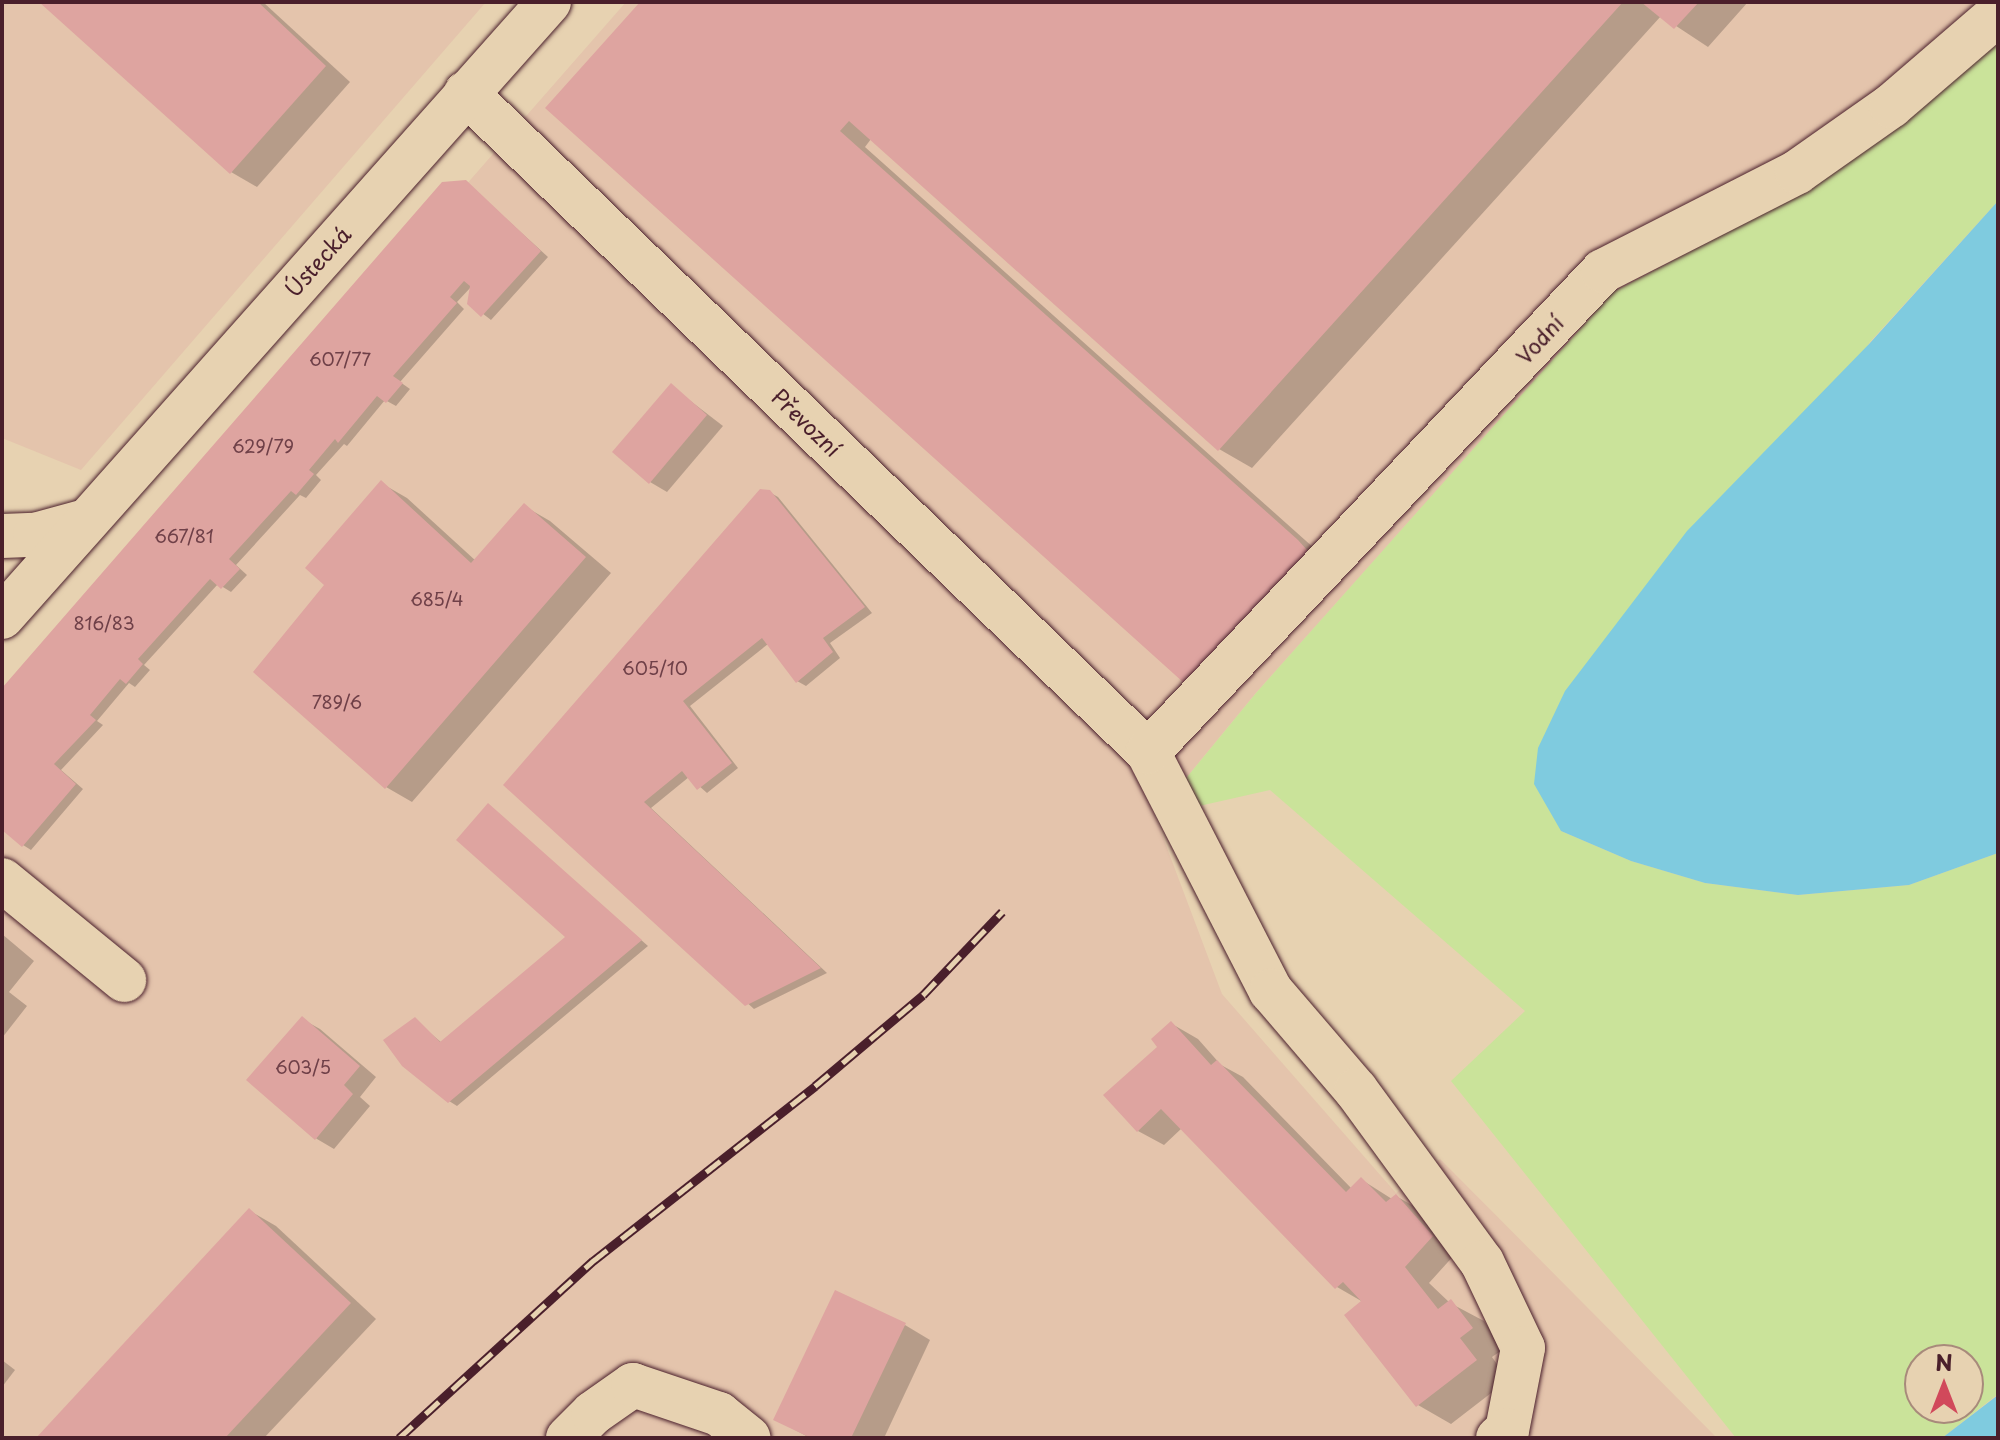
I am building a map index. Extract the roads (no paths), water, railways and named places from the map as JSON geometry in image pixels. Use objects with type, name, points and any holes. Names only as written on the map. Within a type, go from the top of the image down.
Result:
[{"type":"street","name":"Ústecká","points":[[2,617],[549,2]]},
{"type":"street","name":"Vodní","points":[[1148,752],[1603,271],[1797,172],[1891,106],[1998,14]]},
{"type":"street","name":"Převozní","points":[[466,93],[1148,752],[1271,991],[1356,1090],[1482,1262],[1523,1348],[1507,1430],[1498,1438]]},
{"type":"street","points":[[2,536],[35,535],[86,521]]},
{"type":"street","points":[[2,880],[124,980]]},
{"type":"street","points":[[568,1438],[593,1413],[633,1385],[719,1414],[749,1438]]},
{"type":"water","points":[[1998,201],[1998,853],[1909,885],[1798,895],[1705,883],[1631,861],[1561,831],[1534,784],[1538,748],[1565,691],[1687,531],[1870,343]]},
{"type":"water","points":[[1998,1395],[1998,1438],[1942,1438],[1960,1424],[1984,1424],[1984,1406]]},
{"type":"railway","points":[[399,1438],[593,1261],[815,1086],[923,995],[1002,912]]}]
